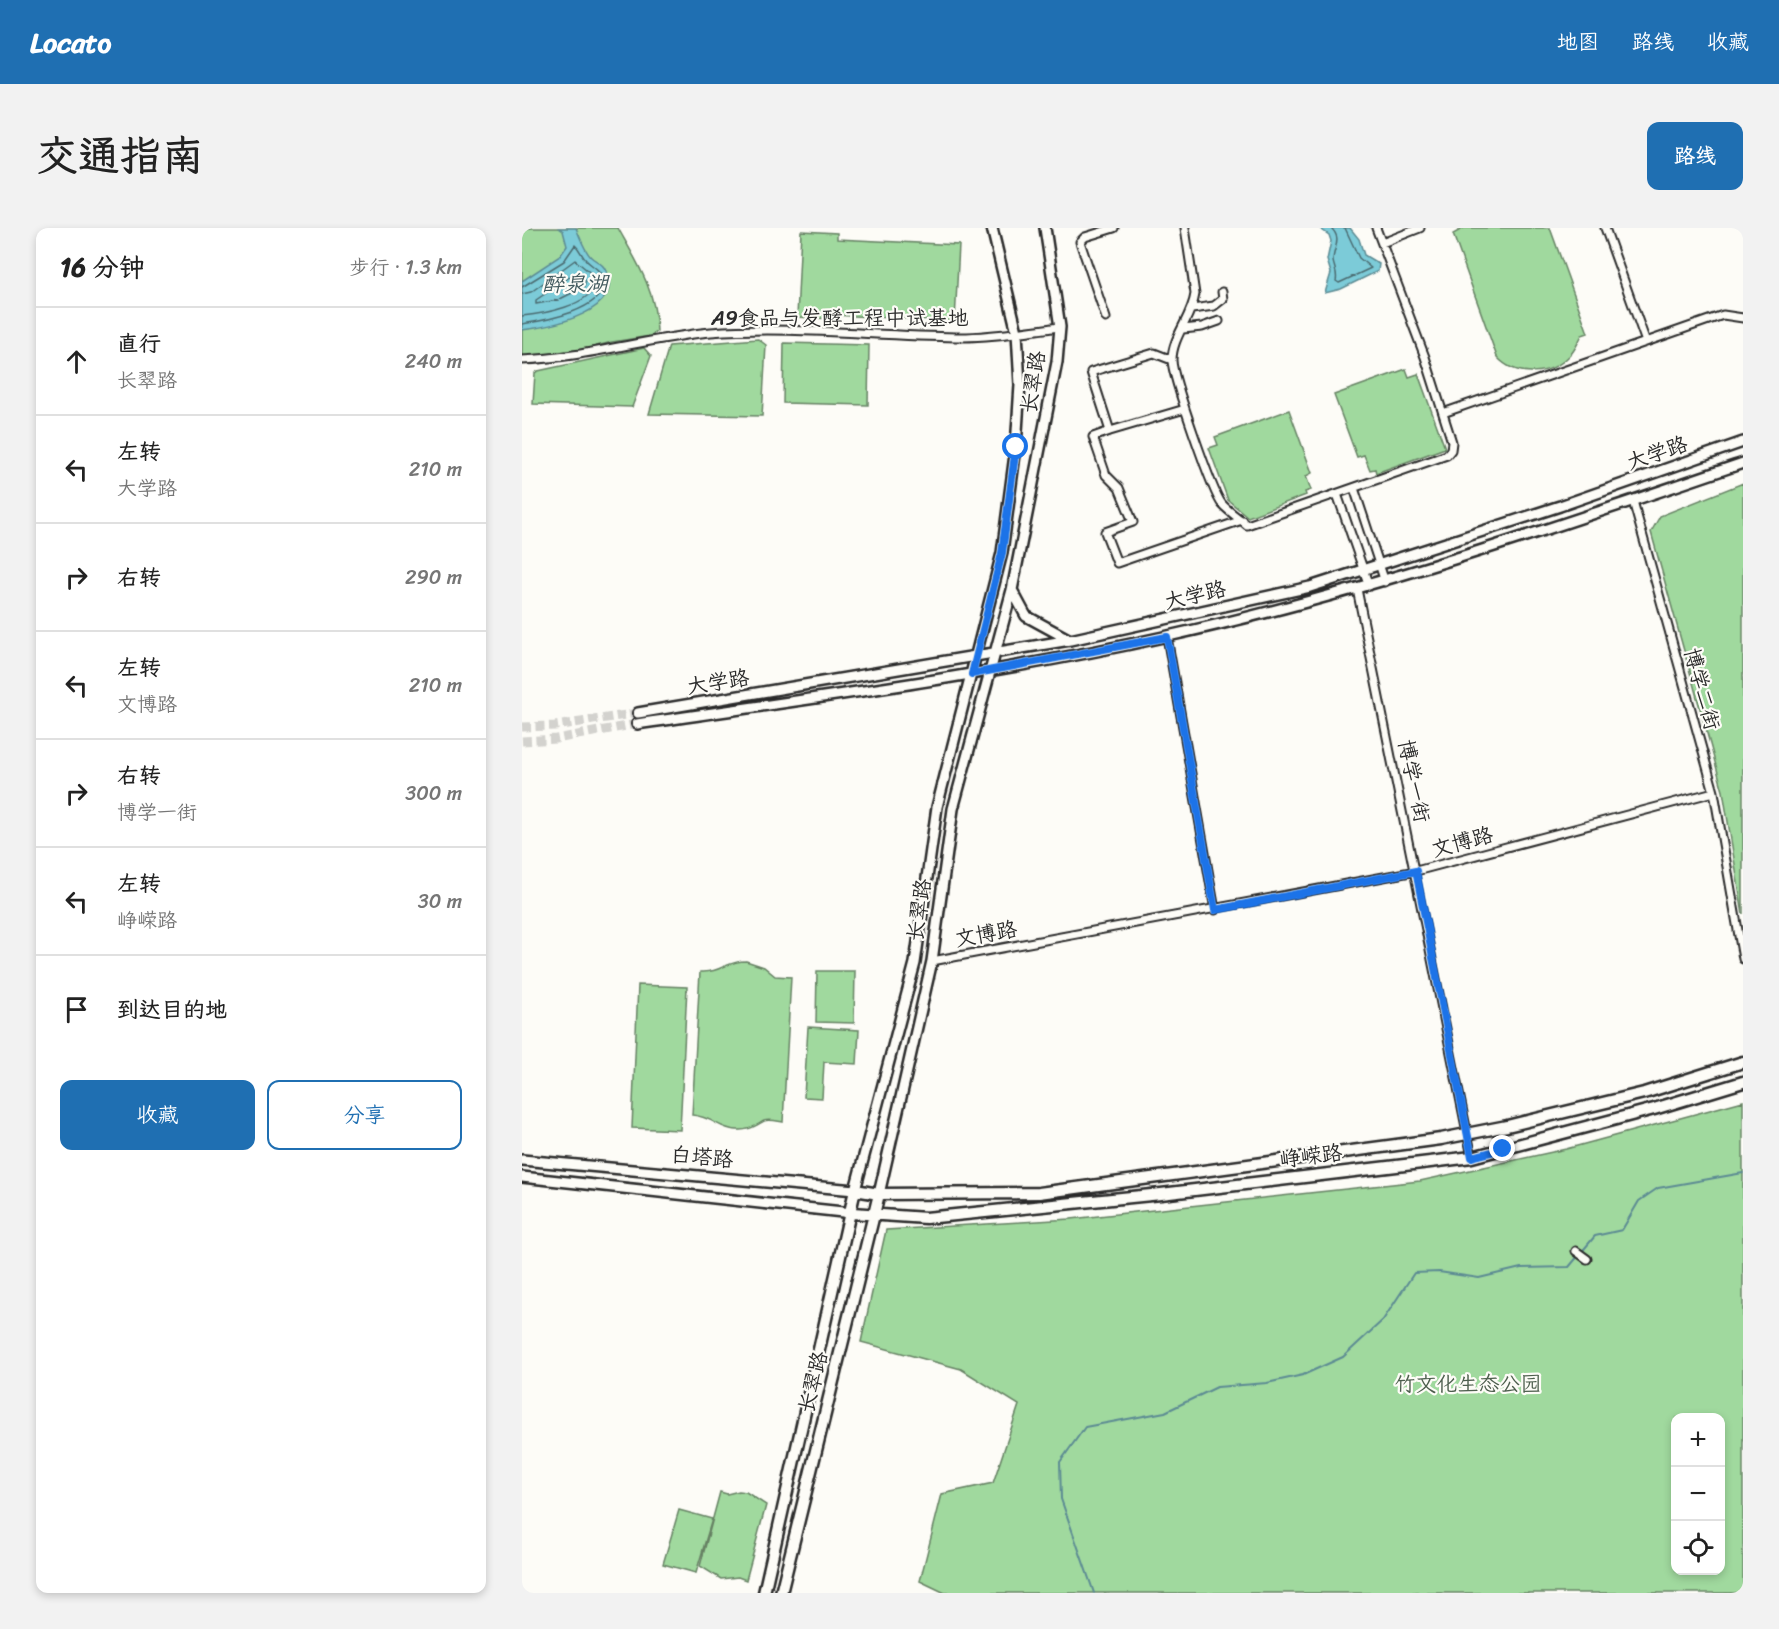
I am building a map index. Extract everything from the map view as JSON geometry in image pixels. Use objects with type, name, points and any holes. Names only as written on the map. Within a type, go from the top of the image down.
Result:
[{"type":"main road","name":"长翠路","points":[[764,1593],[852,1214],[855,1190],[915,963],[937,807],[1002,553],[1016,447],[1020,385],[1017,332],[992,228]]},
{"type":"main road","name":"长翠路","points":[[781,1593],[875,1216],[932,961],[953,809],[1012,590],[1043,444],[1057,362],[1060,327],[1045,228]]},
{"type":"main road","name":"大学路","points":[[638,713],[1070,640],[1299,589],[1380,565],[1743,442]]},
{"type":"main road","name":"大学路","points":[[637,724],[972,674],[1167,637],[1385,582],[1743,463]]},
{"type":"main road","points":[[1012,590],[1026,616],[1070,640]]},
{"type":"main road","name":"峥嵘路","points":[[879,1194],[1038,1193],[1468,1133],[1507,1126],[1644,1093],[1743,1062]]},
{"type":"main road","name":"峥嵘路","points":[[875,1216],[926,1218],[1161,1194],[1472,1157],[1654,1109],[1743,1082]]},
{"type":"main road","name":"白塔路","points":[[522,1160],[879,1194]]},
{"type":"main road","name":"白塔路","points":[[522,1177],[875,1216]]},
{"type":"street","points":[[1106,318],[1079,245],[1085,237],[1114,228]]},
{"type":"street","points":[[1185,228],[1195,294],[1192,309],[1177,340],[1172,360],[1185,409],[1221,503],[1247,525],[1447,455],[1451,450],[1452,442],[1425,357],[1376,228]]},
{"type":"street","points":[[1382,243],[1420,228]]},
{"type":"street","points":[[1605,228],[1646,342]]},
{"type":"street","points":[[1192,309],[1218,304],[1223,299],[1221,292]]},
{"type":"street","points":[[1443,413],[1723,315],[1743,318]]},
{"type":"street","points":[[1183,329],[1202,327],[1219,321]]},
{"type":"street","name":"A9食品与发酵工程中试基地","points":[[522,360],[549,359],[633,343],[711,332],[794,330],[959,338],[1060,327]]},
{"type":"street","points":[[1110,431],[1091,372],[1154,353],[1172,360]]},
{"type":"street","points":[[1185,409],[1093,437],[1106,475],[1119,488],[1133,522],[1105,532],[1117,563],[1242,520]]},
{"type":"street","points":[[1354,488],[1385,582]]},
{"type":"street","points":[[1337,494],[1369,586]]},
{"type":"street","name":"博学二街","points":[[1633,501],[1714,792],[1743,959]]},
{"type":"street","name":"博学一街","points":[[1357,589],[1416,871],[1472,1157]]},
{"type":"street","points":[[1167,637],[1215,910]]},
{"type":"street","name":"文博路","points":[[932,961],[1416,871],[1714,792]]},
{"type":"street","points":[[1576,1251],[1587,1258]]},
{"type":"green space","points":[[522,228],[618,228],[649,290],[656,316],[657,331],[650,336],[612,342],[565,354],[522,357]]},
{"type":"green space","points":[[1464,228],[1550,228],[1588,333],[1582,335],[1573,352],[1561,363],[1543,371],[1533,372],[1514,369],[1497,357],[1453,234]]},
{"type":"green space","points":[[801,231],[837,233],[837,239],[959,245],[955,321],[833,315],[833,319],[797,317]]},
{"type":"green space","points":[[758,339],[766,345],[762,416],[649,414],[669,346]]},
{"type":"green space","points":[[784,343],[869,345],[868,405],[783,403]]},
{"type":"green space","points":[[644,348],[651,356],[632,407],[533,404],[535,373],[538,371]]},
{"type":"green space","points":[[1406,369],[1409,377],[1418,374],[1445,448],[1376,473],[1375,469],[1370,470],[1364,455],[1357,457],[1334,395]]},
{"type":"green space","points":[[1289,410],[1312,473],[1306,476],[1311,490],[1305,492],[1306,495],[1248,517],[1228,500],[1209,448],[1218,445],[1215,437]]},
{"type":"green space","points":[[1743,483],[1743,914],[1723,791],[1651,532],[1660,516]]},
{"type":"green space","points":[[746,961],[764,967],[775,976],[791,977],[783,1122],[766,1120],[748,1129],[737,1130],[725,1128],[706,1118],[692,1115],[700,972],[713,971],[733,963]]},
{"type":"green space","points":[[817,971],[855,971],[854,1023],[816,1022]]},
{"type":"green space","points":[[638,985],[687,987],[680,1130],[632,1128]]},
{"type":"green space","points":[[808,1027],[859,1030],[857,1064],[824,1062],[822,1098],[804,1097]]},
{"type":"green space","name":"竹文化生态公园","points":[[1743,1101],[1743,1593],[945,1593],[920,1581],[942,1494],[993,1483],[1019,1405],[961,1369],[861,1342],[886,1230],[1071,1219],[1420,1181],[1566,1149]]},
{"type":"green space","points":[[720,1492],[727,1494],[746,1492],[766,1505],[746,1580],[738,1577],[721,1579],[700,1566]]},
{"type":"green space","points":[[679,1510],[712,1519],[696,1573],[663,1564]]},
{"type":"water","name":"醉泉湖","points":[[559,228],[576,228],[589,254],[604,267],[609,284],[606,296],[583,314],[550,325],[522,330],[522,281],[560,256],[567,246],[563,231]]},
{"type":"water","points":[[1319,228],[1350,228],[1359,239],[1364,255],[1379,264],[1378,271],[1341,289],[1325,293],[1331,273],[1327,260],[1331,241],[1329,235]]},
{"type":"waterway","points":[[1094,1593],[1061,1499],[1060,1462],[1085,1427],[1165,1412],[1217,1387],[1267,1383],[1303,1375],[1343,1357],[1383,1320],[1414,1273],[1439,1272],[1479,1278],[1521,1268],[1569,1267],[1595,1236],[1622,1230],[1639,1201],[1658,1188],[1743,1173]]},
{"type":"tunnel","points":[[522,727],[555,726],[638,713]]},
{"type":"tunnel","points":[[522,741],[556,739],[637,724]]},
{"type":"route","points":[[1016,447],[1002,553],[972,674],[1167,637],[1215,910],[1416,871],[1472,1157],[1503,1149]]}]
